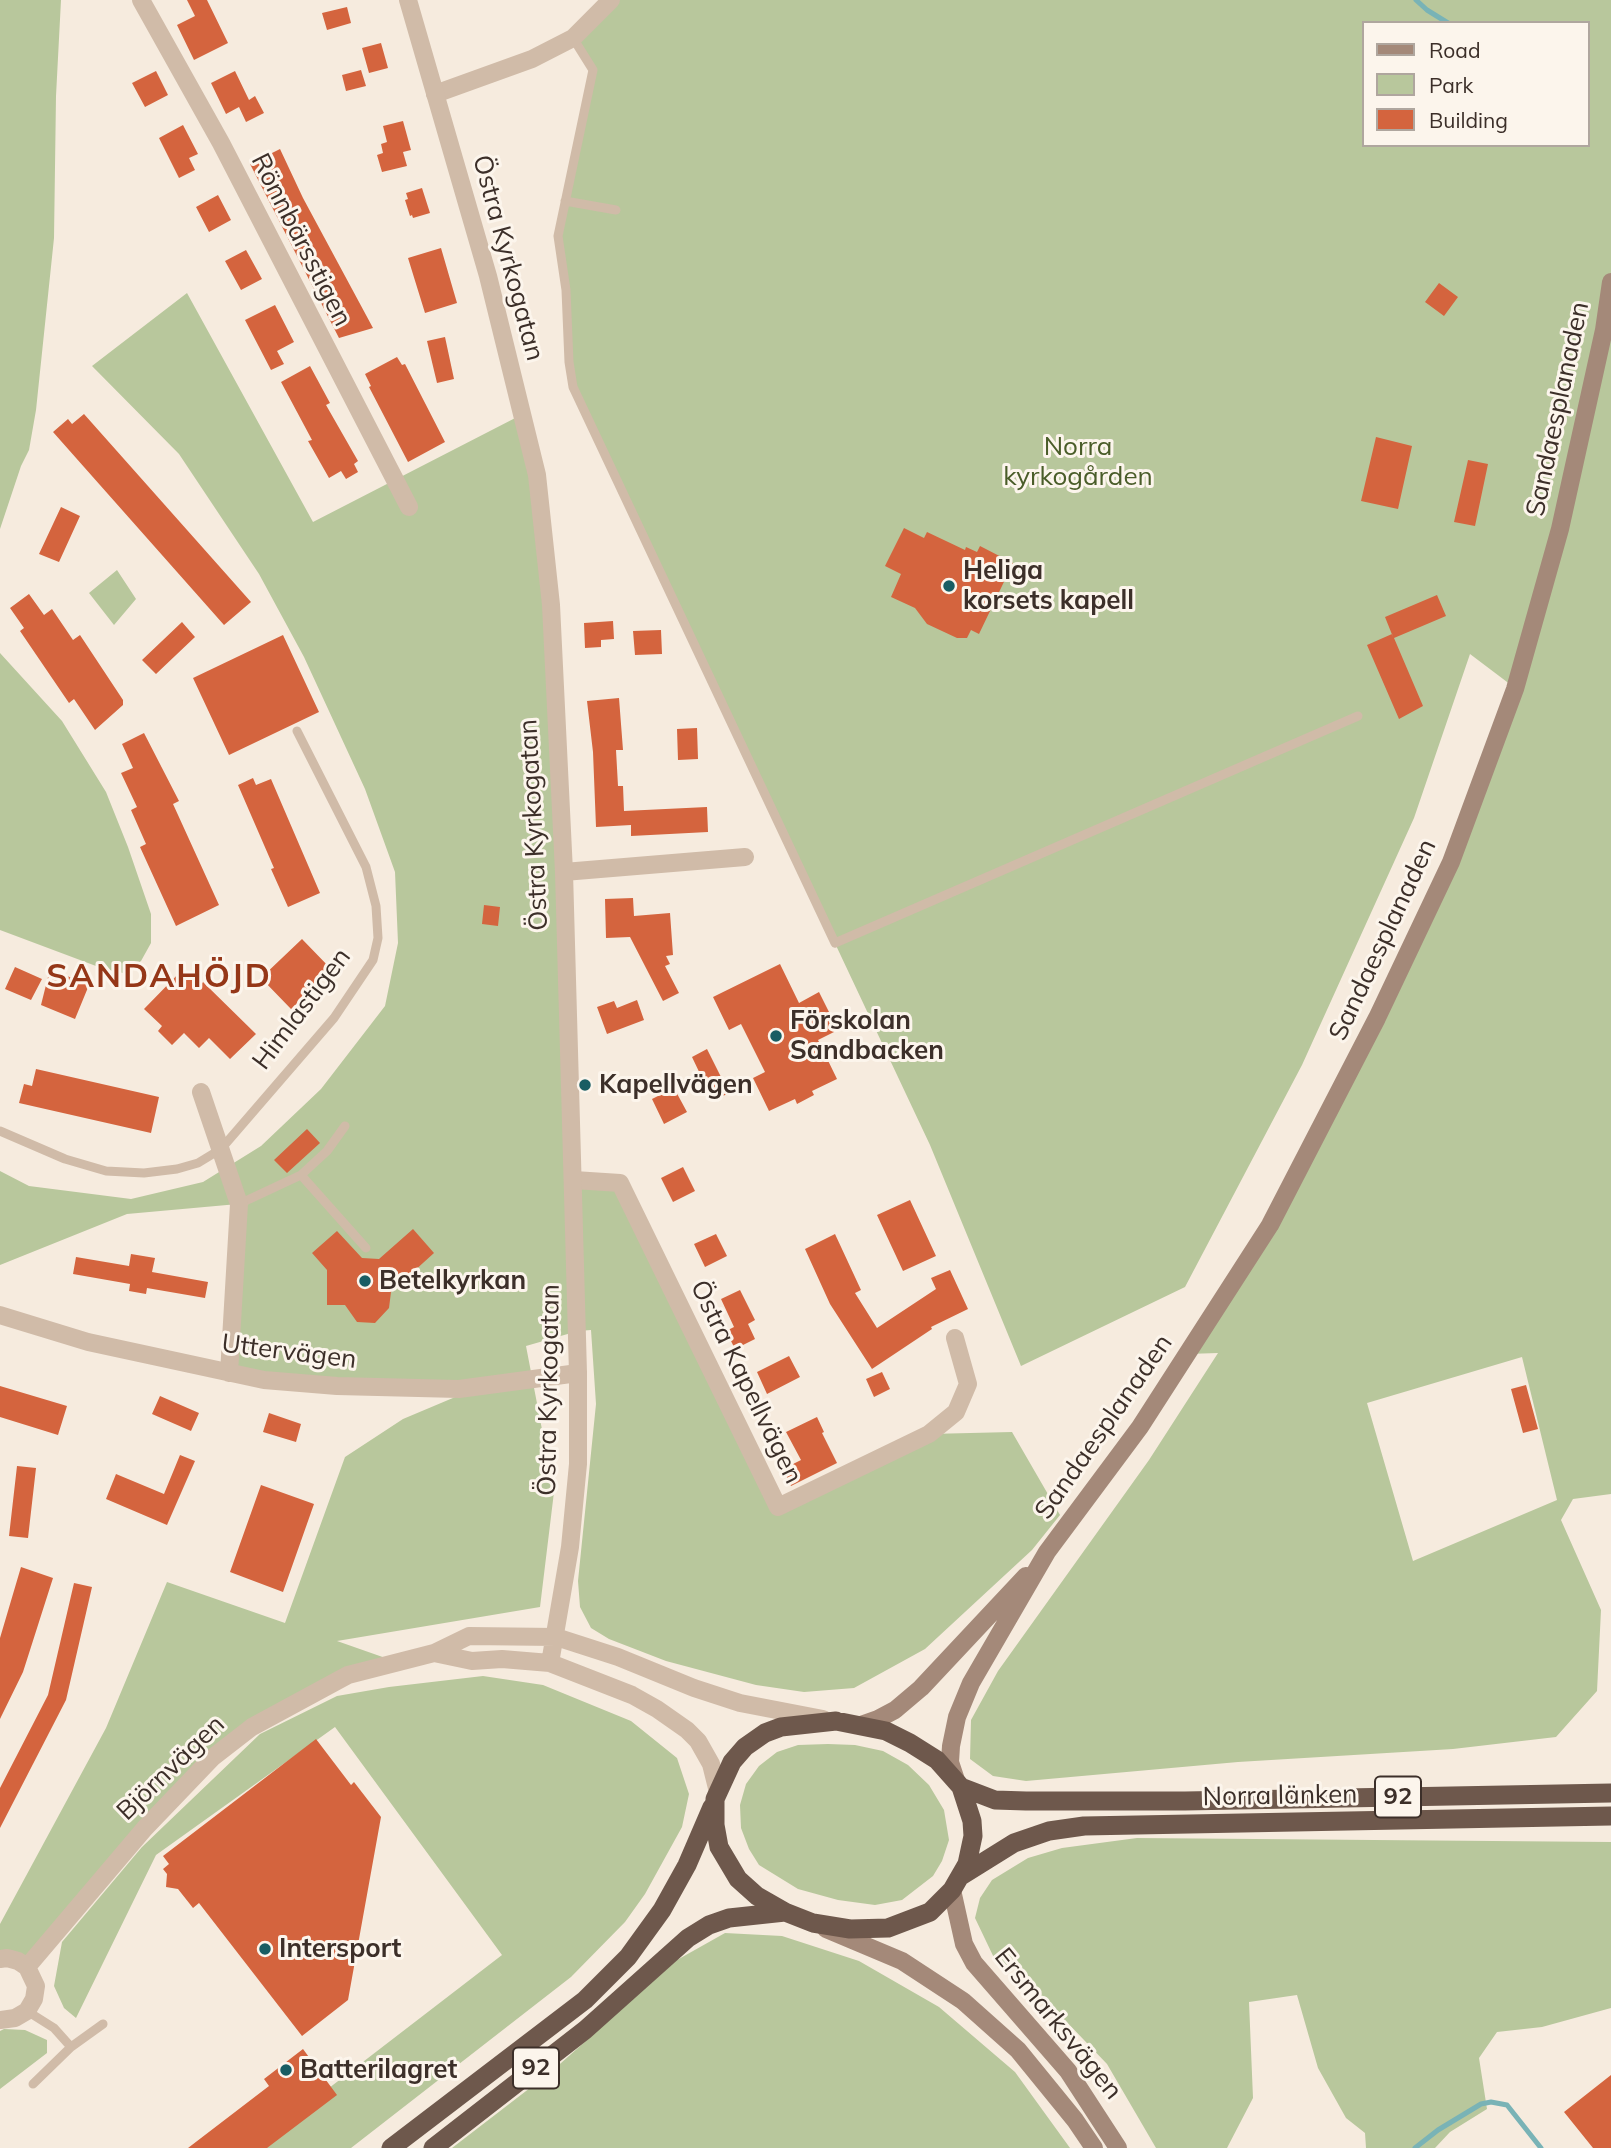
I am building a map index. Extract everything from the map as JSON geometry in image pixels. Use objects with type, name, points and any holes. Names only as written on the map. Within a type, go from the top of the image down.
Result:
[{"type":"highway","points":[[836,1721],[861,1725],[886,1731],[910,1742],[937,1760],[958,1784],[972,1821],[973,1836],[967,1864],[957,1883],[930,1912],[888,1928],[850,1929],[813,1923],[785,1912],[757,1896],[727,1865],[719,1847],[715,1825],[717,1795],[732,1762],[745,1747],[765,1733],[801,1723],[836,1721]]},
{"type":"highway","name":"Norra länken","points":[[958,1784],[995,1800],[1026,1801],[1199,1801],[1611,1793]]},
{"type":"highway","name":"92","points":[[391,2148],[585,2000],[628,1957],[662,1910],[687,1865],[717,1795]]},
{"type":"highway","name":"Norra länken","points":[[957,1883],[1014,1843],[1049,1831],[1084,1826],[1611,1816]]},
{"type":"highway","name":"92","points":[[433,2148],[585,2030],[688,1938],[709,1925],[729,1918],[785,1912]]},
{"type":"main road","name":"Sandaesplanaden","points":[[861,1725],[895,1710],[921,1688],[1047,1552],[1140,1427],[1270,1225],[1377,1018],[1451,862],[1515,689],[1560,529],[1604,330],[1611,282]]},
{"type":"main road","name":"Sandaesplanaden","points":[[958,1784],[950,1762],[957,1717],[971,1683],[1047,1552]]},
{"type":"main road","name":"Ersmarksvägen","points":[[957,1883],[964,1944],[974,1963],[1068,2071],[1118,2148]]},
{"type":"main road","name":"Ersmarksvägen","points":[[813,1923],[902,1961],[963,2001],[1018,2050],[1075,2120],[1094,2148]]},
{"type":"street","name":"Rönnbärsstigen","points":[[141,0],[221,143],[409,507]]},
{"type":"street","name":"Östra Kyrkogatan","points":[[408,0],[488,276],[537,475],[551,605],[564,872],[574,1180],[578,1464],[570,1547],[550,1663]]},
{"type":"street","points":[[435,94],[532,59],[573,38],[611,0]]},
{"type":"street","points":[[564,872],[745,857]]},
{"type":"street","points":[[201,1093],[239,1204],[229,1373]]},
{"type":"street","name":"Östra Kapellvägen","points":[[574,1180],[620,1183],[778,1507],[929,1434],[956,1412],[968,1384],[955,1338]]},
{"type":"street","name":"Uttervägen","points":[[0,1315],[88,1342],[264,1380],[413,1390],[459,1389],[578,1373]]},
{"type":"street","name":"Björnvägen","points":[[27,1967],[145,1828],[212,1758],[252,1727],[348,1675],[434,1653],[469,1636],[556,1637],[618,1657],[694,1688],[740,1703],[836,1721]]},
{"type":"street","name":"Björnvägen","points":[[434,1653],[472,1661],[502,1659],[550,1663],[632,1695],[687,1730],[706,1752],[717,1795]]},
{"type":"street","points":[[0,1959],[18,1961],[27,1967],[36,1986],[34,1999],[27,2011],[15,2018],[0,2020]]},
{"type":"lane","points":[[573,38],[593,70],[558,236],[566,290],[569,362],[573,387],[835,943],[1358,716]]},
{"type":"lane","points":[[565,201],[616,210]]},
{"type":"lane","name":"Himlastigen","points":[[0,1131],[65,1160],[106,1171],[144,1172],[177,1169],[198,1163],[221,1149],[334,1018],[373,960],[378,938],[376,906],[366,867],[297,731]]},
{"type":"lane","points":[[239,1204],[301,1175],[327,1151],[345,1126]]},
{"type":"lane","points":[[301,1175],[366,1248]]},
{"type":"lane","points":[[27,2011],[54,2028],[71,2047]]},
{"type":"lane","points":[[33,2084],[71,2047],[103,2024]]},
{"type":"green space","points":[[0,0],[61,0],[56,96],[54,238],[36,410],[29,450],[0,529]]},
{"type":"green space","name":"Norra kyrkogården","points":[[611,0],[1611,0],[1611,1494],[1573,1499],[1561,1520],[1601,1610],[1597,1691],[1556,1737],[1453,1749],[1238,1762],[1026,1781],[993,1776],[970,1759],[971,1720],[998,1671],[1149,1460],[1218,1353],[1187,1354],[1270,1225],[1377,1018],[1515,688],[1470,654],[1414,818],[1302,1065],[1185,1287],[1021,1366],[930,1145],[573,387],[558,236],[593,70],[573,38]],"holes":[[[1522,1357],[1557,1500],[1413,1561],[1367,1403]]]},
{"type":"green space","points":[[187,293],[313,522],[523,414],[537,475],[574,1179],[620,1183],[777,1506],[929,1434],[1012,1432],[1060,1515],[1032,1550],[925,1649],[854,1688],[804,1692],[756,1685],[666,1661],[609,1639],[591,1628],[580,1607],[578,1581],[596,1404],[591,1330],[578,1331],[526,1346],[554,1492],[540,1607],[337,1641],[394,1661],[348,1675],[212,1758],[27,1967],[0,1959],[0,1924],[106,1728],[167,1582],[285,1623],[345,1457],[403,1419],[479,1387],[229,1373],[238,1204],[127,1214],[0,1265],[0,1171],[29,1186],[131,1199],[203,1182],[261,1146],[321,1089],[385,1006],[398,943],[395,872],[365,789],[304,657],[259,574],[179,454],[92,366]]},
{"type":"green space","points":[[117,570],[136,599],[114,625],[89,593]]},
{"type":"green space","points":[[0,653],[62,721],[106,792],[128,847],[151,914],[151,943],[141,961],[123,973],[104,969],[0,930]]},
{"type":"green space","points":[[483,1676],[543,1685],[631,1721],[677,1758],[689,1794],[682,1827],[645,1894],[625,1922],[571,1977],[351,2148],[251,2148],[502,1955],[335,1727],[156,1855],[76,2018],[64,2008],[54,1986],[62,1942],[142,1847],[260,1734],[337,1696]]},
{"type":"green space","points":[[798,1745],[855,1745],[883,1751],[908,1765],[929,1785],[944,1810],[949,1840],[942,1861],[933,1876],[902,1900],[875,1905],[838,1900],[798,1889],[759,1865],[749,1849],[741,1828],[740,1805],[746,1784],[759,1766],[777,1752]]},
{"type":"green space","points":[[1137,1838],[1611,1842],[1611,2008],[1542,2027],[1497,2032],[1479,2058],[1487,2109],[1450,2132],[1435,2148],[1366,2148],[1365,2133],[1346,2118],[1318,2068],[1297,1995],[1249,2002],[1253,2098],[1227,2148],[1156,2148],[1107,2064],[1015,1968],[996,1962],[975,1918],[980,1898],[992,1880],[1028,1858],[1062,1848]]},
{"type":"green space","points":[[725,1933],[782,1936],[859,1961],[939,2007],[1015,2072],[1070,2148],[452,2148],[552,2071],[677,1960]]},
{"type":"green space","points":[[25,2030],[47,2040],[47,2053],[0,2089],[0,2031]]},
{"type":"building","points":[[187,0],[207,0],[228,43],[194,60],[177,25],[195,16]]},
{"type":"building","points":[[347,7],[351,23],[327,30],[322,13]]},
{"type":"building","points":[[381,43],[388,68],[369,73],[362,48]]},
{"type":"building","points":[[361,70],[366,86],[346,91],[342,75]]},
{"type":"building","points":[[156,71],[168,95],[145,107],[132,83]]},
{"type":"building","points":[[235,71],[249,100],[255,96],[264,113],[246,122],[239,107],[226,114],[211,83]]},
{"type":"building","points":[[403,121],[411,150],[403,152],[407,166],[382,172],[377,155],[383,153],[381,144],[387,142],[383,126]]},
{"type":"building","points":[[183,125],[198,154],[189,158],[195,170],[179,178],[159,138]]},
{"type":"building","points":[[280,149],[303,198],[373,328],[339,338],[250,164]]},
{"type":"building","points":[[422,188],[430,213],[413,218],[405,200],[408,199],[406,193]]},
{"type":"building","points":[[218,195],[231,220],[209,232],[196,207]]},
{"type":"building","points":[[441,248],[457,303],[425,313],[408,258]]},
{"type":"building","points":[[246,250],[262,279],[241,290],[225,261]]},
{"type":"building","points":[[1439,283],[1458,297],[1444,316],[1425,302]]},
{"type":"building","points":[[275,305],[294,342],[277,351],[284,364],[271,370],[245,320]]},
{"type":"building","points":[[445,337],[454,379],[437,383],[427,341]]},
{"type":"building","points":[[397,357],[402,365],[405,364],[445,442],[408,462],[369,387],[371,386],[365,374]]},
{"type":"building","points":[[310,366],[330,403],[326,405],[358,461],[354,464],[358,472],[346,479],[341,471],[329,478],[308,441],[312,440],[281,382]]},
{"type":"building","points":[[84,414],[251,602],[224,625],[53,432],[68,419],[72,424]]},
{"type":"building","points":[[1376,437],[1412,446],[1398,509],[1361,501]]},
{"type":"building","points":[[1468,460],[1488,464],[1475,526],[1454,522]]},
{"type":"building","points":[[61,507],[80,516],[59,562],[39,554]]},
{"type":"building","name":"Heliga korsets kapell","points":[[904,528],[924,538],[927,532],[965,550],[966,547],[977,552],[980,546],[1013,563],[979,634],[971,630],[967,638],[957,638],[927,624],[915,608],[891,597],[901,574],[885,566]]},
{"type":"building","points":[[29,594],[44,615],[52,609],[73,640],[80,635],[123,700],[123,705],[95,730],[74,699],[69,703],[20,631],[24,628],[10,608]]},
{"type":"building","points":[[1437,595],[1446,616],[1394,638],[1423,706],[1399,719],[1367,645],[1392,634],[1385,617]]},
{"type":"building","points":[[613,621],[614,639],[601,640],[601,647],[585,648],[584,623]]},
{"type":"building","points":[[182,622],[195,637],[156,674],[142,660]]},
{"type":"building","points":[[661,630],[662,654],[635,655],[633,631]]},
{"type":"building","points":[[283,635],[319,712],[229,755],[193,678]]},
{"type":"building","points":[[619,698],[623,750],[616,750],[618,786],[623,786],[624,811],[707,807],[708,832],[631,836],[631,825],[596,827],[593,752],[587,701]]},
{"type":"building","points":[[697,728],[698,759],[678,760],[677,729]]},
{"type":"building","points":[[144,733],[179,801],[173,804],[219,905],[176,926],[140,847],[146,844],[131,810],[137,807],[121,773],[133,768],[122,744]]},
{"type":"building","points":[[253,778],[256,785],[271,779],[320,893],[288,907],[238,785]]},
{"type":"building","points":[[633,898],[634,916],[670,913],[673,955],[666,956],[670,964],[665,966],[679,993],[663,1001],[630,937],[606,938],[605,899]]},
{"type":"building","points":[[484,905],[500,907],[498,926],[482,924]]},
{"type":"building","points":[[302,939],[332,970],[291,1009],[261,978]]},
{"type":"building","points":[[780,964],[799,1003],[819,992],[838,1030],[818,1040],[837,1079],[812,1091],[814,1095],[797,1104],[795,1099],[769,1111],[753,1078],[765,1072],[741,1024],[729,1030],[713,997]]},
{"type":"building","points":[[15,967],[42,979],[31,1000],[5,989]]},
{"type":"building","points":[[50,969],[89,985],[75,1019],[41,1005]]},
{"type":"building","points":[[183,969],[200,986],[203,982],[256,1034],[230,1059],[209,1038],[199,1048],[184,1033],[172,1045],[158,1031],[162,1026],[144,1009]]},
{"type":"building","points":[[637,1000],[644,1020],[607,1034],[597,1007],[614,1001],[617,1008]]},
{"type":"building","points":[[707,1049],[729,1093],[713,1101],[692,1057]]},
{"type":"building","points":[[36,1069],[159,1097],[151,1133],[19,1103],[24,1084],[32,1086]]},
{"type":"building","points":[[674,1088],[687,1112],[664,1124],[652,1099]]},
{"type":"building","points":[[307,1129],[320,1143],[287,1173],[274,1160]]},
{"type":"building","points":[[683,1167],[695,1191],[673,1202],[661,1178]]},
{"type":"building","points":[[910,1200],[936,1256],[903,1271],[877,1215]]},
{"type":"building","name":"Betelkyrkan","points":[[413,1229],[434,1253],[391,1292],[389,1308],[375,1323],[357,1322],[345,1305],[327,1305],[327,1270],[312,1253],[337,1231],[362,1258],[379,1259]]},
{"type":"building","points":[[716,1234],[727,1256],[705,1267],[694,1244]]},
{"type":"building","points":[[835,1234],[861,1290],[855,1293],[877,1328],[936,1289],[931,1278],[950,1270],[968,1309],[931,1327],[932,1329],[872,1369],[830,1304],[805,1249]]},
{"type":"building","points":[[131,1254],[155,1258],[152,1272],[208,1282],[205,1298],[147,1288],[146,1294],[129,1291],[130,1284],[73,1274],[76,1257],[129,1266]]},
{"type":"building","points":[[740,1290],[755,1320],[748,1324],[755,1339],[735,1349],[726,1331],[734,1327],[721,1299]]},
{"type":"building","points":[[789,1356],[800,1377],[767,1394],[757,1372]]},
{"type":"building","points":[[882,1372],[890,1389],[874,1397],[866,1379]]},
{"type":"building","points":[[1526,1385],[1538,1429],[1523,1433],[1511,1389]]},
{"type":"building","points":[[0,1386],[67,1406],[58,1435],[0,1417]]},
{"type":"building","points":[[160,1396],[199,1413],[191,1431],[152,1414]]},
{"type":"building","points":[[269,1413],[301,1424],[296,1442],[263,1432]]},
{"type":"building","points":[[817,1417],[837,1463],[791,1486],[783,1469],[801,1460],[786,1432]]},
{"type":"building","points":[[180,1455],[195,1461],[167,1525],[106,1499],[116,1474],[164,1494]]},
{"type":"building","points":[[17,1466],[36,1468],[28,1538],[9,1536]]},
{"type":"building","points":[[261,1485],[314,1504],[283,1592],[230,1572]]},
{"type":"building","points":[[21,1567],[53,1578],[23,1672],[0,1719],[0,1638]]},
{"type":"building","points":[[74,1583],[92,1587],[66,1700],[0,1828],[0,1788],[48,1695]]},
{"type":"building","points":[[316,1739],[351,1785],[354,1782],[381,1817],[348,2000],[302,2036],[199,1903],[193,1908],[178,1889],[166,1887],[167,1874],[163,1869],[169,1864],[163,1856]]},
{"type":"building","points":[[303,2049],[337,2095],[267,2148],[188,2148],[269,2086],[264,2079]]},
{"type":"building","points":[[1611,2075],[1611,2148],[1593,2148],[1564,2112]]},
{"type":"waterway","points":[[1416,0],[1445,21]]},
{"type":"waterway","points":[[1415,2148],[1438,2130],[1481,2104],[1491,2102],[1507,2105],[1541,2148]]},
{"type":"place","name":"Heliga korsets kapell","points":[[949,586]]},
{"type":"place","name":"Förskolan Sandbacken","points":[[776,1036]]},
{"type":"place","name":"Kapellvägen","points":[[585,1085]]},
{"type":"place","name":"Betelkyrkan","points":[[365,1281]]},
{"type":"place","name":"Intersport","points":[[265,1949]]},
{"type":"place","name":"Batterilagret","points":[[286,2070]]},
{"type":"district","name":"SANDAHÖJD","points":[[159,977]]}]
